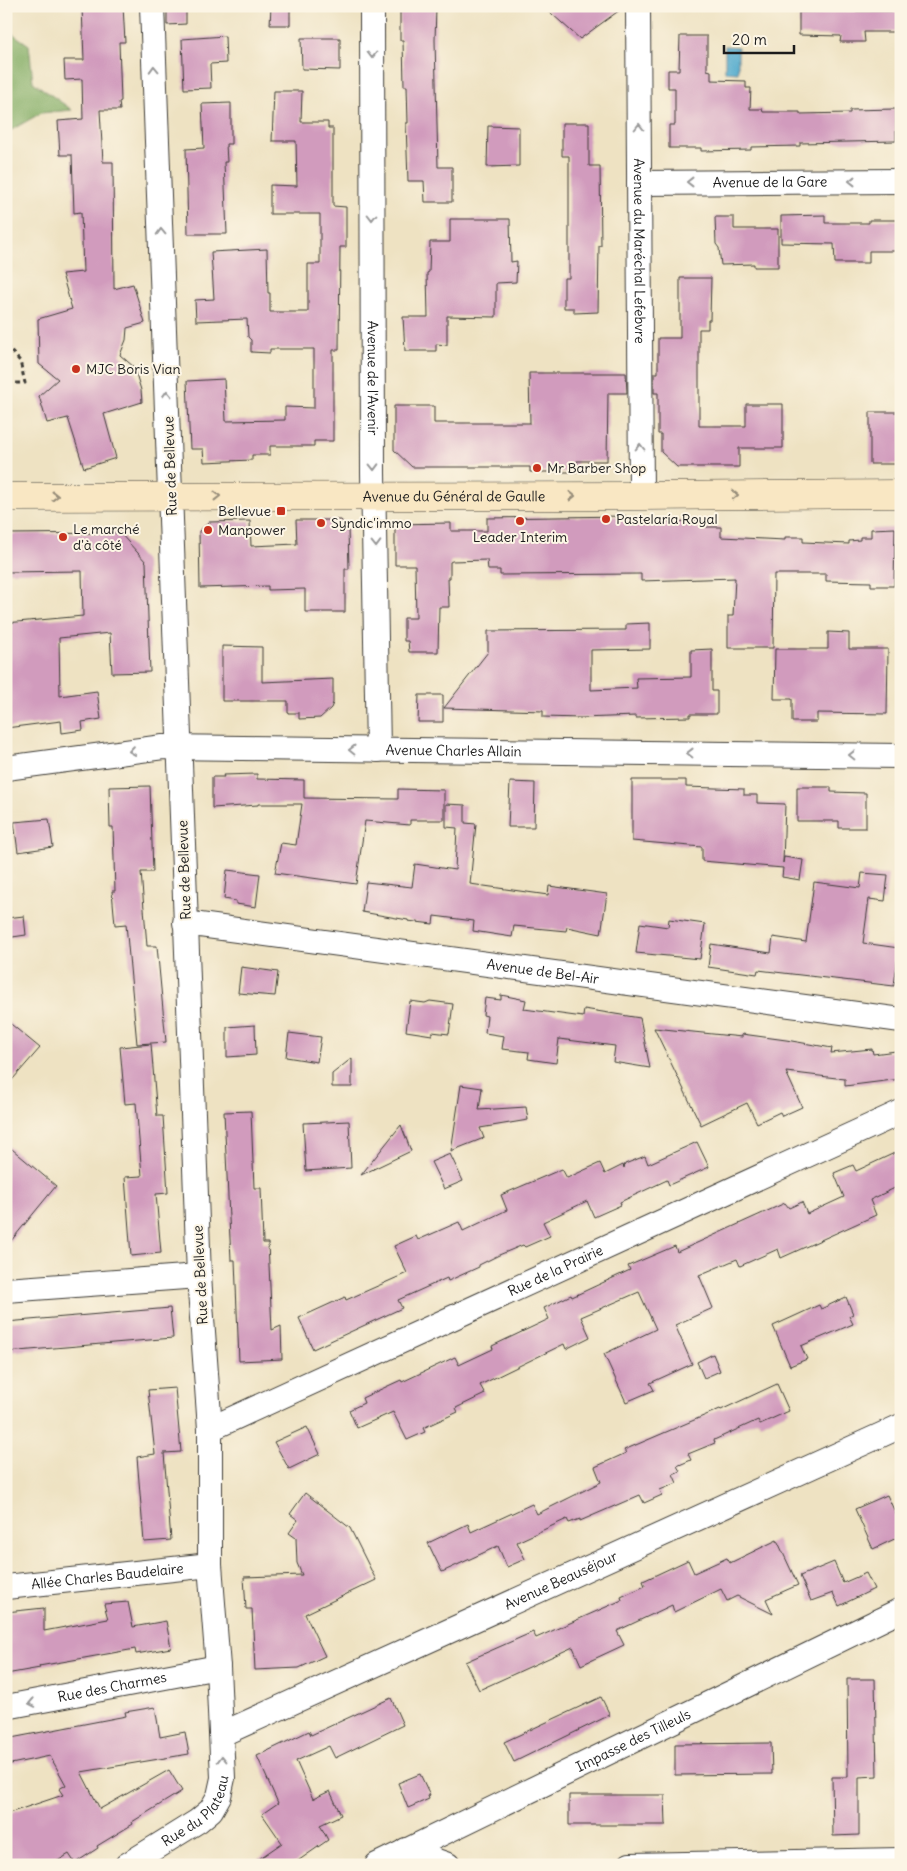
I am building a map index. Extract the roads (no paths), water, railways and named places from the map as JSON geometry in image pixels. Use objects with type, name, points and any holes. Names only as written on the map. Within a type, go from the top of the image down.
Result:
[{"type":"street","name":"Rue de Bellevue","points":[[152,6],[199,1276],[210,1429],[210,1565],[222,1734]]},
{"type":"street","name":"Avenue de l'Avenir","points":[[372,6],[378,750]]},
{"type":"street","name":"Avenue du Maréchal Lefebvre","points":[[638,6],[641,496]]},
{"type":"street","name":"Avenue de la Gare","points":[[639,183],[901,181]]},
{"type":"street","name":"Avenue du Général de Gaulle","points":[[6,496],[901,494]]},
{"type":"street","name":"Avenue Charles Allain","points":[[6,768],[164,747],[901,756]]},
{"type":"street","name":"Avenue de Bel-Air","points":[[185,923],[901,1020]]},
{"type":"street","name":"Rue de la Prairie","points":[[210,1429],[901,1112]]},
{"type":"street","points":[[6,1290],[199,1276]]},
{"type":"street","name":"Avenue Beauséjour","points":[[222,1734],[901,1426]]},
{"type":"street","name":"Allée Charles Baudelaire","points":[[6,1587],[210,1565]]},
{"type":"street","name":"Impasse des Tilleuls","points":[[377,1865],[901,1610]]},
{"type":"street","name":"Rue des Charmes","points":[[6,1708],[218,1667]]},
{"type":"street","name":"Rue du Plateau","points":[[127,1865],[198,1822],[211,1810],[219,1796],[223,1778],[222,1734]]},
{"type":"street","points":[[406,1850],[448,1865]]},
{"type":"street","points":[[630,1865],[901,1860]]},
{"type":"water","points":[[725,46],[738,47],[738,73],[725,72]]},
{"type":"place","name":"MJC Boris Vian","points":[[76,369]]},
{"type":"place","name":"Mr Barber Shop","points":[[537,468]]},
{"type":"place","name":"Bellevue","points":[[281,511]]},
{"type":"place","name":"Pastelaría Royal","points":[[606,519]]},
{"type":"place","name":"Leader Interim","points":[[520,521]]},
{"type":"place","name":"Syndic'immo","points":[[321,523]]},
{"type":"place","name":"Manpower","points":[[208,530]]},
{"type":"place","name":"Le marché d'à côté","points":[[63,537]]}]
